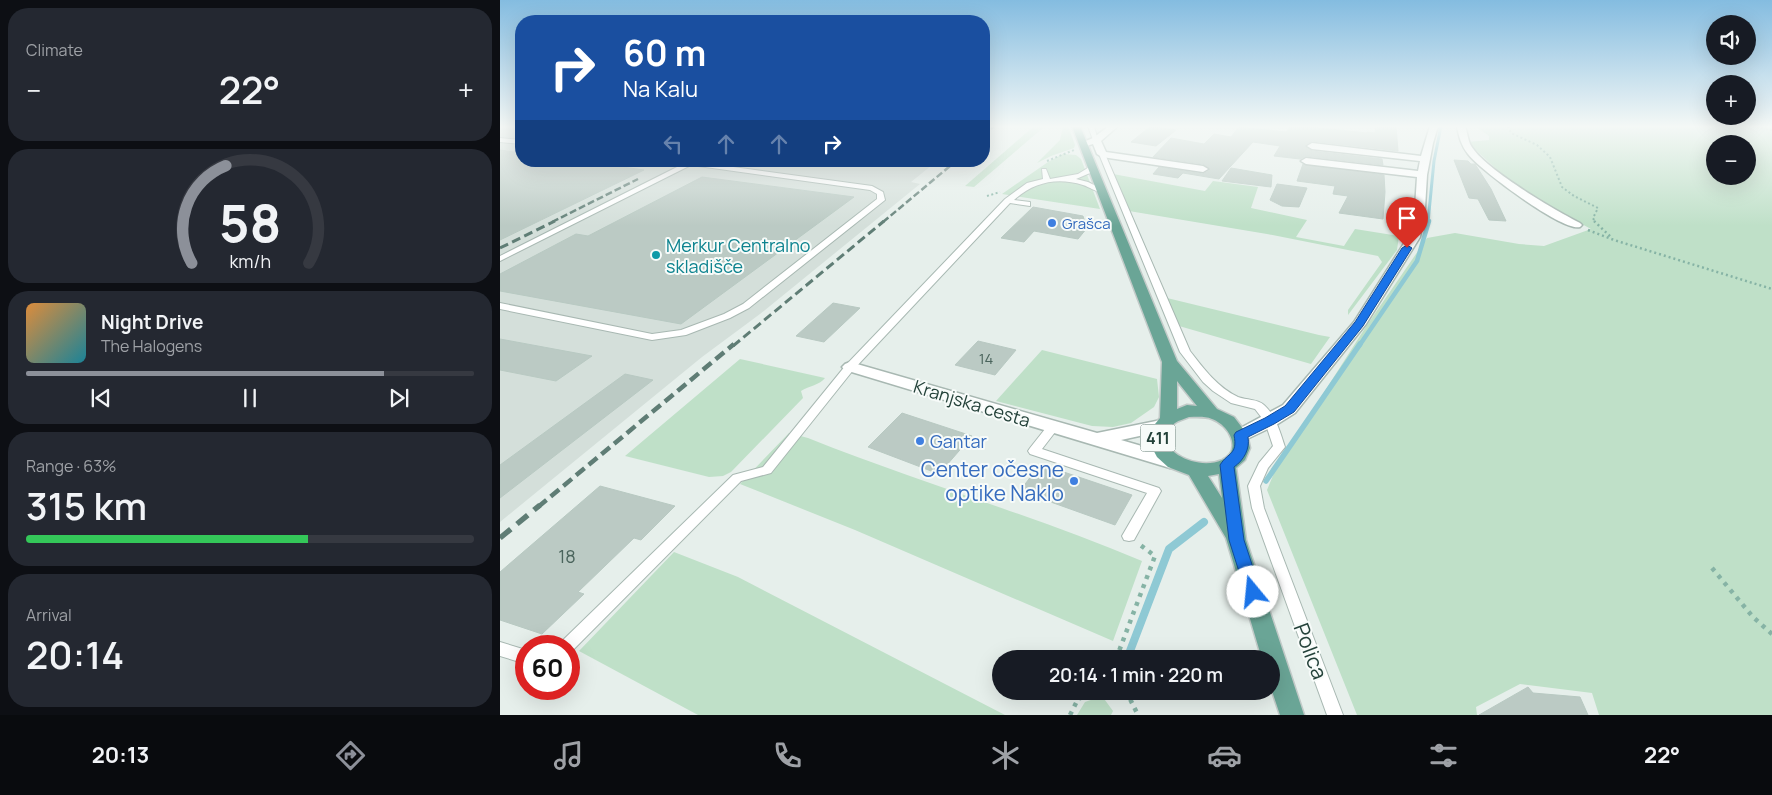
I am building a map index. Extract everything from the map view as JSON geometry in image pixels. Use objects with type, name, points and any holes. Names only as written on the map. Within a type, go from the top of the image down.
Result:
[{"type":"main road","name":"411","points":[[1090,159],[1170,362],[1210,412]]},
{"type":"main road","name":"411","points":[[1170,362],[1164,423],[1157,440],[1159,448],[1170,461],[1182,467],[1195,470],[1212,470],[1227,465]]},
{"type":"main road","name":"411","points":[[1164,423],[1187,411],[1210,412],[1229,421],[1241,435]]},
{"type":"main road","points":[[1241,435],[1240,452],[1227,465],[1236,540],[1292,715]]},
{"type":"main road","points":[[1195,470],[1236,540]]},
{"type":"street","points":[[1136,159],[1203,170]]},
{"type":"street","points":[[1241,435],[1270,421],[1289,409],[1359,324],[1414,237],[1420,208],[1425,159]]},
{"type":"street","points":[[1480,159],[1489,169],[1534,201],[1562,219],[1576,225]]},
{"type":"street","points":[[1306,161],[1422,175]]},
{"type":"street","name":"Kranjska cesta","points":[[850,367],[1170,461]]},
{"type":"street","points":[[1095,440],[1164,423]]},
{"type":"lane","points":[[1104,159],[1185,352],[1207,380],[1217,389],[1235,400],[1258,406],[1270,421]]},
{"type":"lane","points":[[500,259],[682,167]]},
{"type":"lane","points":[[500,306],[652,337],[683,333],[727,316],[746,306],[882,200],[881,193],[872,188],[719,167]]},
{"type":"lane","points":[[578,635],[736,478],[767,470],[850,367],[1022,188],[1047,181],[1082,175],[1093,167]]},
{"type":"lane","points":[[1044,170],[1047,181]]},
{"type":"lane","points":[[1060,180],[1086,183],[1102,191]]},
{"type":"lane","points":[[1008,201],[1027,204]]},
{"type":"lane","name":"Polica","points":[[1270,421],[1279,447],[1263,466],[1254,486],[1258,508],[1335,715]]},
{"type":"lane","points":[[1052,427],[1034,451],[1155,490],[1129,536]]},
{"type":"lane","points":[[500,649],[515,654]]},
{"type":"path","points":[[1551,159],[1562,187],[1574,196],[1598,208],[1593,218],[1597,225],[1614,240]]},
{"type":"path","points":[[1576,225],[1614,240],[1772,289]]},
{"type":"path","points":[[1119,650],[1155,556],[1129,536]]},
{"type":"path","points":[[1712,568],[1753,617],[1772,634]]},
{"type":"path","points":[[1070,715],[1078,700]]},
{"type":"path","points":[[1130,700],[1138,715]]},
{"type":"shaded area","points":[[500,159],[515,159],[515,167],[930,167],[911,182],[920,184],[760,314],[702,357],[500,522]]},
{"type":"green space","points":[[996,159],[1006,159],[974,187],[965,186],[987,167],[990,167],[990,164]]},
{"type":"green space","points":[[1053,159],[1081,159],[1100,209],[1002,194]]},
{"type":"green space","points":[[1486,159],[1706,159],[1706,185],[1756,185],[1756,159],[1772,159],[1772,715],[1599,715],[1592,693],[1520,684],[1476,707],[1477,715],[1357,715],[1267,490],[1277,466],[1367,325],[1427,238],[1455,233],[1519,244],[1544,246],[1591,229],[1519,190]]},
{"type":"green space","points":[[1113,174],[1205,191],[1213,181],[1258,187],[1251,208],[1307,220],[1296,237],[1344,246],[1355,229],[1399,236],[1397,250],[1348,315],[1348,310],[1382,262],[1378,256],[1267,234],[1129,211]]},
{"type":"green space","points":[[1167,298],[1330,337],[1311,364],[1179,326]]},
{"type":"green space","points":[[1042,350],[1157,379],[1159,397],[1154,407],[1131,423],[1113,427],[1092,426],[996,401]]},
{"type":"green space","points":[[740,359],[825,378],[801,391],[803,398],[731,472],[723,476],[709,477],[625,456]]},
{"type":"green space","points":[[789,433],[808,438],[1101,544],[1142,561],[1113,641],[855,530],[740,484]]},
{"type":"green space","points":[[674,552],[738,577],[1005,715],[698,715],[580,650]]},
{"type":"green space","points":[[1105,700],[1113,711],[1111,715],[1077,715],[1085,702]]},
{"type":"building","points":[[500,159],[515,159],[515,167],[623,167],[644,170],[500,240]]},
{"type":"building","points":[[1170,159],[1237,159],[1219,179],[1183,173],[1178,178],[1153,174],[1159,167],[1203,174],[1210,170],[1203,164]]},
{"type":"building","points":[[1335,159],[1382,159],[1383,165]]},
{"type":"building","points":[[1454,160],[1468,161],[1471,164],[1475,164],[1491,189],[1506,221],[1489,220],[1478,199],[1469,198]]},
{"type":"building","points":[[1303,164],[1384,175],[1383,219],[1339,213],[1348,196],[1333,194],[1335,186],[1297,181]]},
{"type":"building","points":[[1231,168],[1272,175],[1271,187],[1222,181]]},
{"type":"building","name":"Merkur Centralno skladišče","points":[[702,177],[854,197],[681,324],[500,291],[500,274],[576,234],[588,236]]},
{"type":"building","points":[[1277,184],[1307,188],[1299,207],[1282,206],[1270,200]]},
{"type":"building","name":"Grašca","points":[[1033,207],[1083,216],[1087,228],[1078,239],[1034,231],[1024,242],[1001,238]]},
{"type":"building","points":[[833,303],[860,308],[824,342],[796,336]]},
{"type":"building","points":[[500,339],[592,356],[556,381],[500,370]]},
{"type":"building","points":[[978,341],[1016,350],[995,375],[955,365]]},
{"type":"building","points":[[625,374],[653,380],[500,498],[500,465]]},
{"type":"building","name":"Gantar","points":[[902,413],[972,436],[939,474],[868,447]]},
{"type":"building","points":[[1040,464],[1132,495],[1115,525],[1020,491]]},
{"type":"building","points":[[600,486],[675,506],[641,540],[634,538],[578,592],[584,594],[542,634],[500,620],[500,572]]},
{"type":"building","points":[[1528,687],[1533,693],[1580,697],[1588,715],[1479,715]]},
{"type":"waterway","points":[[1428,222],[1434,159]]},
{"type":"waterway","points":[[1359,346],[1417,261],[1429,221]]},
{"type":"waterway","points":[[1266,481],[1360,344]]},
{"type":"waterway","points":[[1130,650],[1169,549],[1204,522]]},
{"type":"railway","points":[[883,222],[949,167]]},
{"type":"railway","points":[[552,222],[638,179]]},
{"type":"railway","points":[[500,248],[555,221]]},
{"type":"railway","points":[[733,346],[884,221]]},
{"type":"railway","points":[[538,507],[734,344]]},
{"type":"railway","points":[[500,538],[540,505]]},
{"type":"place","name":"Grašca","points":[[1052,223]]},
{"type":"place","name":"Merkur Centralno skladišče","points":[[656,255]]},
{"type":"place","name":"Gantar","points":[[920,441]]},
{"type":"place","name":"Center očesne optike Naklo","points":[[1074,481]]},
{"type":"route","points":[[1253,592],[1236,540],[1227,465],[1240,452],[1241,435],[1270,421],[1289,409],[1306,390],[1359,324],[1407,248]]}]
